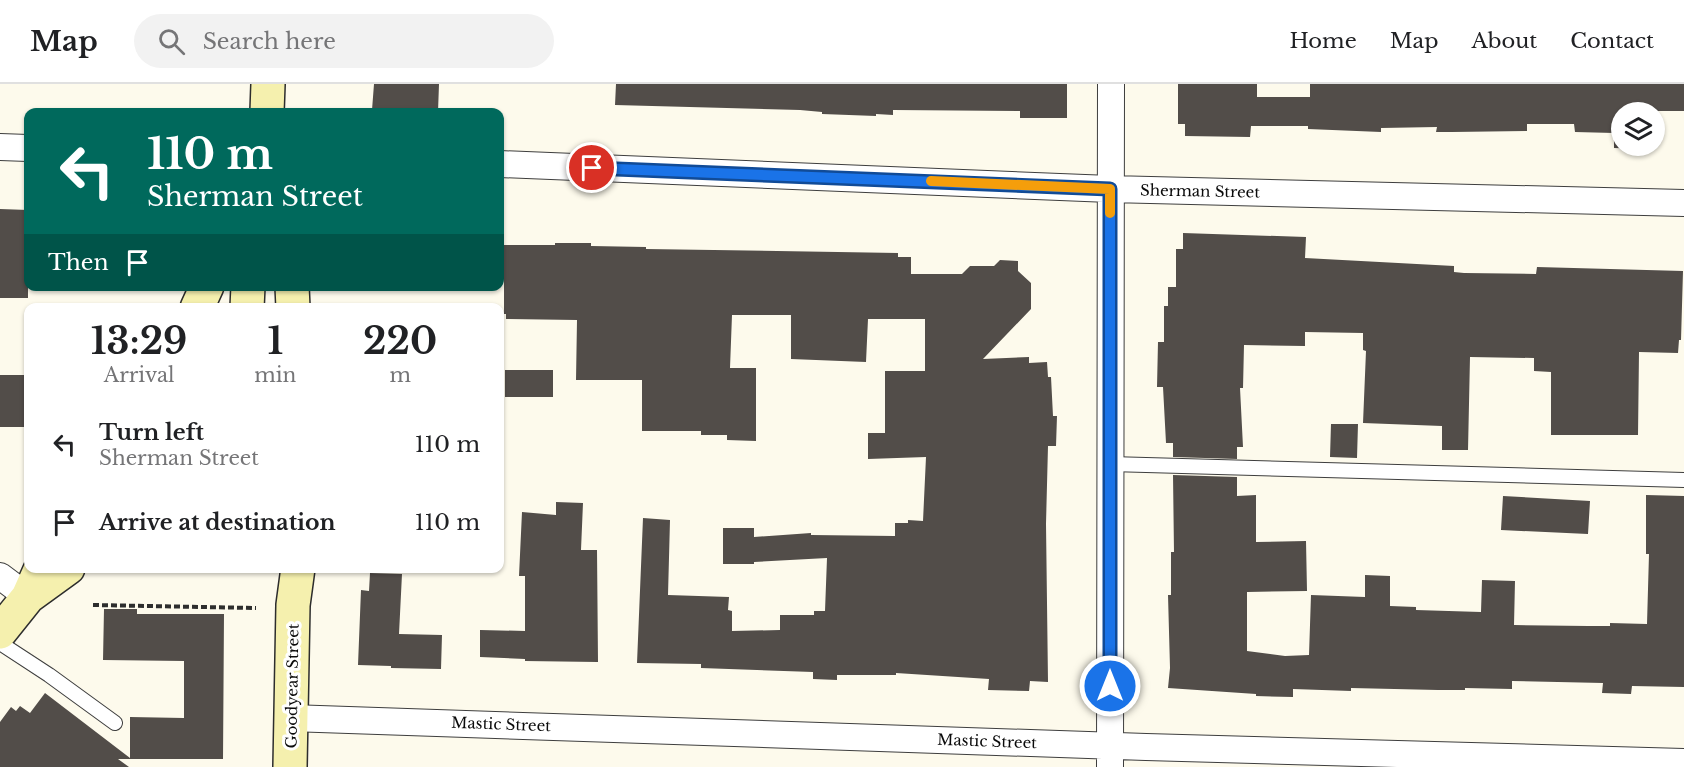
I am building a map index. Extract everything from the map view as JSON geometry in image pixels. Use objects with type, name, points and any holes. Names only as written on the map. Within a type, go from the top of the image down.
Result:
[{"type":"street","points":[[267,108],[268,84]]},
{"type":"street","points":[[1110,756],[1111,84]]},
{"type":"street","points":[[0,147],[24,148]]},
{"type":"street","name":"Sherman Street","points":[[504,164],[1110,189],[1684,204]]},
{"type":"street","points":[[0,632],[35,583],[57,573]]},
{"type":"street","points":[[276,573],[293,605]]},
{"type":"street","name":"Goodyear Street","points":[[283,573],[293,605]]},
{"type":"street","name":"Goodyear Street","points":[[290,767],[293,605],[297,573]]},
{"type":"street","points":[[0,576],[35,583]]},
{"type":"street","name":"Mastic Street","points":[[290,718],[1110,756],[1684,762]]},
{"type":"lane","points":[[1110,464],[1684,480]]},
{"type":"lane","points":[[0,643],[115,723]]},
{"type":"path","points":[[93,605],[256,608]]},
{"type":"building","points":[[374,84],[439,84],[438,108],[372,108]]},
{"type":"building","points":[[616,84],[1067,84],[1067,118],[1020,118],[1020,111],[893,110],[893,115],[876,114],[876,116],[822,114],[822,112],[800,110],[615,105]]},
{"type":"building","points":[[1178,84],[1257,84],[1257,97],[1310,97],[1310,84],[1684,84],[1684,111],[1665,111],[1665,102],[1611,102],[1611,133],[1575,132],[1574,124],[1527,124],[1527,131],[1452,132],[1436,132],[1437,127],[1381,128],[1381,132],[1308,129],[1308,126],[1251,126],[1250,137],[1185,136],[1185,124],[1178,124]]},
{"type":"building","points":[[0,209],[24,210],[24,291],[28,291],[28,298],[0,298]]},
{"type":"building","points":[[1183,233],[1306,237],[1305,258],[1454,266],[1454,272],[1464,273],[1536,274],[1537,267],[1683,271],[1681,340],[1679,340],[1678,353],[1639,352],[1638,435],[1551,435],[1551,372],[1534,371],[1534,358],[1470,357],[1468,450],[1442,450],[1442,426],[1363,423],[1366,351],[1363,350],[1363,333],[1305,332],[1305,346],[1244,345],[1243,388],[1240,388],[1243,447],[1237,447],[1237,459],[1173,457],[1173,443],[1166,443],[1163,387],[1157,387],[1158,342],[1164,342],[1164,306],[1168,306],[1168,287],[1176,287],[1176,249],[1183,249]]},
{"type":"building","points":[[555,243],[591,243],[591,246],[646,247],[646,249],[898,253],[898,257],[911,257],[911,274],[962,274],[970,266],[994,266],[1000,260],[1018,261],[1018,271],[1031,283],[1031,309],[983,359],[1029,357],[1029,363],[1047,362],[1048,377],[1051,377],[1053,416],[1057,416],[1056,446],[1048,446],[1046,524],[1048,682],[1030,681],[1029,691],[988,690],[989,679],[896,673],[896,675],[837,675],[837,680],[813,679],[813,672],[701,668],[701,664],[637,663],[643,518],[670,520],[668,595],[729,597],[728,610],[732,611],[732,631],[780,630],[780,615],[814,615],[814,611],[825,611],[827,558],[723,564],[723,528],[754,528],[754,537],[811,533],[811,535],[895,536],[895,523],[908,523],[908,520],[923,521],[926,457],[868,459],[868,433],[885,433],[885,371],[925,371],[925,319],[868,319],[866,362],[791,359],[791,315],[732,315],[730,368],[756,368],[756,441],[727,440],[727,435],[701,435],[701,431],[642,431],[642,380],[576,380],[577,320],[506,319],[506,314],[504,314],[504,245],[555,245]]},
{"type":"building","points":[[505,370],[553,370],[553,397],[505,397]]},
{"type":"building","points":[[0,375],[24,375],[24,427],[0,427]]},
{"type":"building","points":[[1331,424],[1358,424],[1357,458],[1330,457]]},
{"type":"building","points":[[1173,475],[1237,477],[1237,496],[1256,495],[1256,542],[1306,541],[1307,591],[1247,592],[1247,651],[1285,656],[1309,655],[1311,595],[1365,597],[1365,575],[1390,576],[1390,606],[1416,607],[1416,610],[1481,612],[1482,580],[1515,581],[1514,625],[1647,624],[1649,554],[1646,554],[1646,495],[1684,496],[1684,687],[1632,686],[1631,694],[1602,693],[1603,683],[1512,681],[1512,689],[1351,688],[1351,691],[1293,689],[1293,697],[1168,688],[1170,668],[1168,595],[1171,595],[1171,552],[1174,552]]},
{"type":"building","points":[[1503,496],[1590,501],[1588,534],[1501,530]]},
{"type":"building","points":[[556,502],[583,503],[581,550],[597,550],[598,662],[525,661],[525,659],[480,657],[480,630],[525,631],[525,576],[519,576],[522,512],[556,515]]},
{"type":"building","points":[[370,573],[402,574],[399,634],[442,635],[441,669],[358,665],[361,590],[369,591]]},
{"type":"building","points":[[104,609],[137,609],[137,614],[224,614],[223,759],[118,759],[129,767],[0,767],[0,722],[11,707],[16,711],[20,706],[30,713],[45,693],[130,758],[130,717],[184,718],[184,661],[103,660]]},
{"type":"slow traffic","points":[[931,181],[1110,189],[1110,213]]},
{"type":"route","points":[[592,168],[1110,189],[1110,686]]}]
